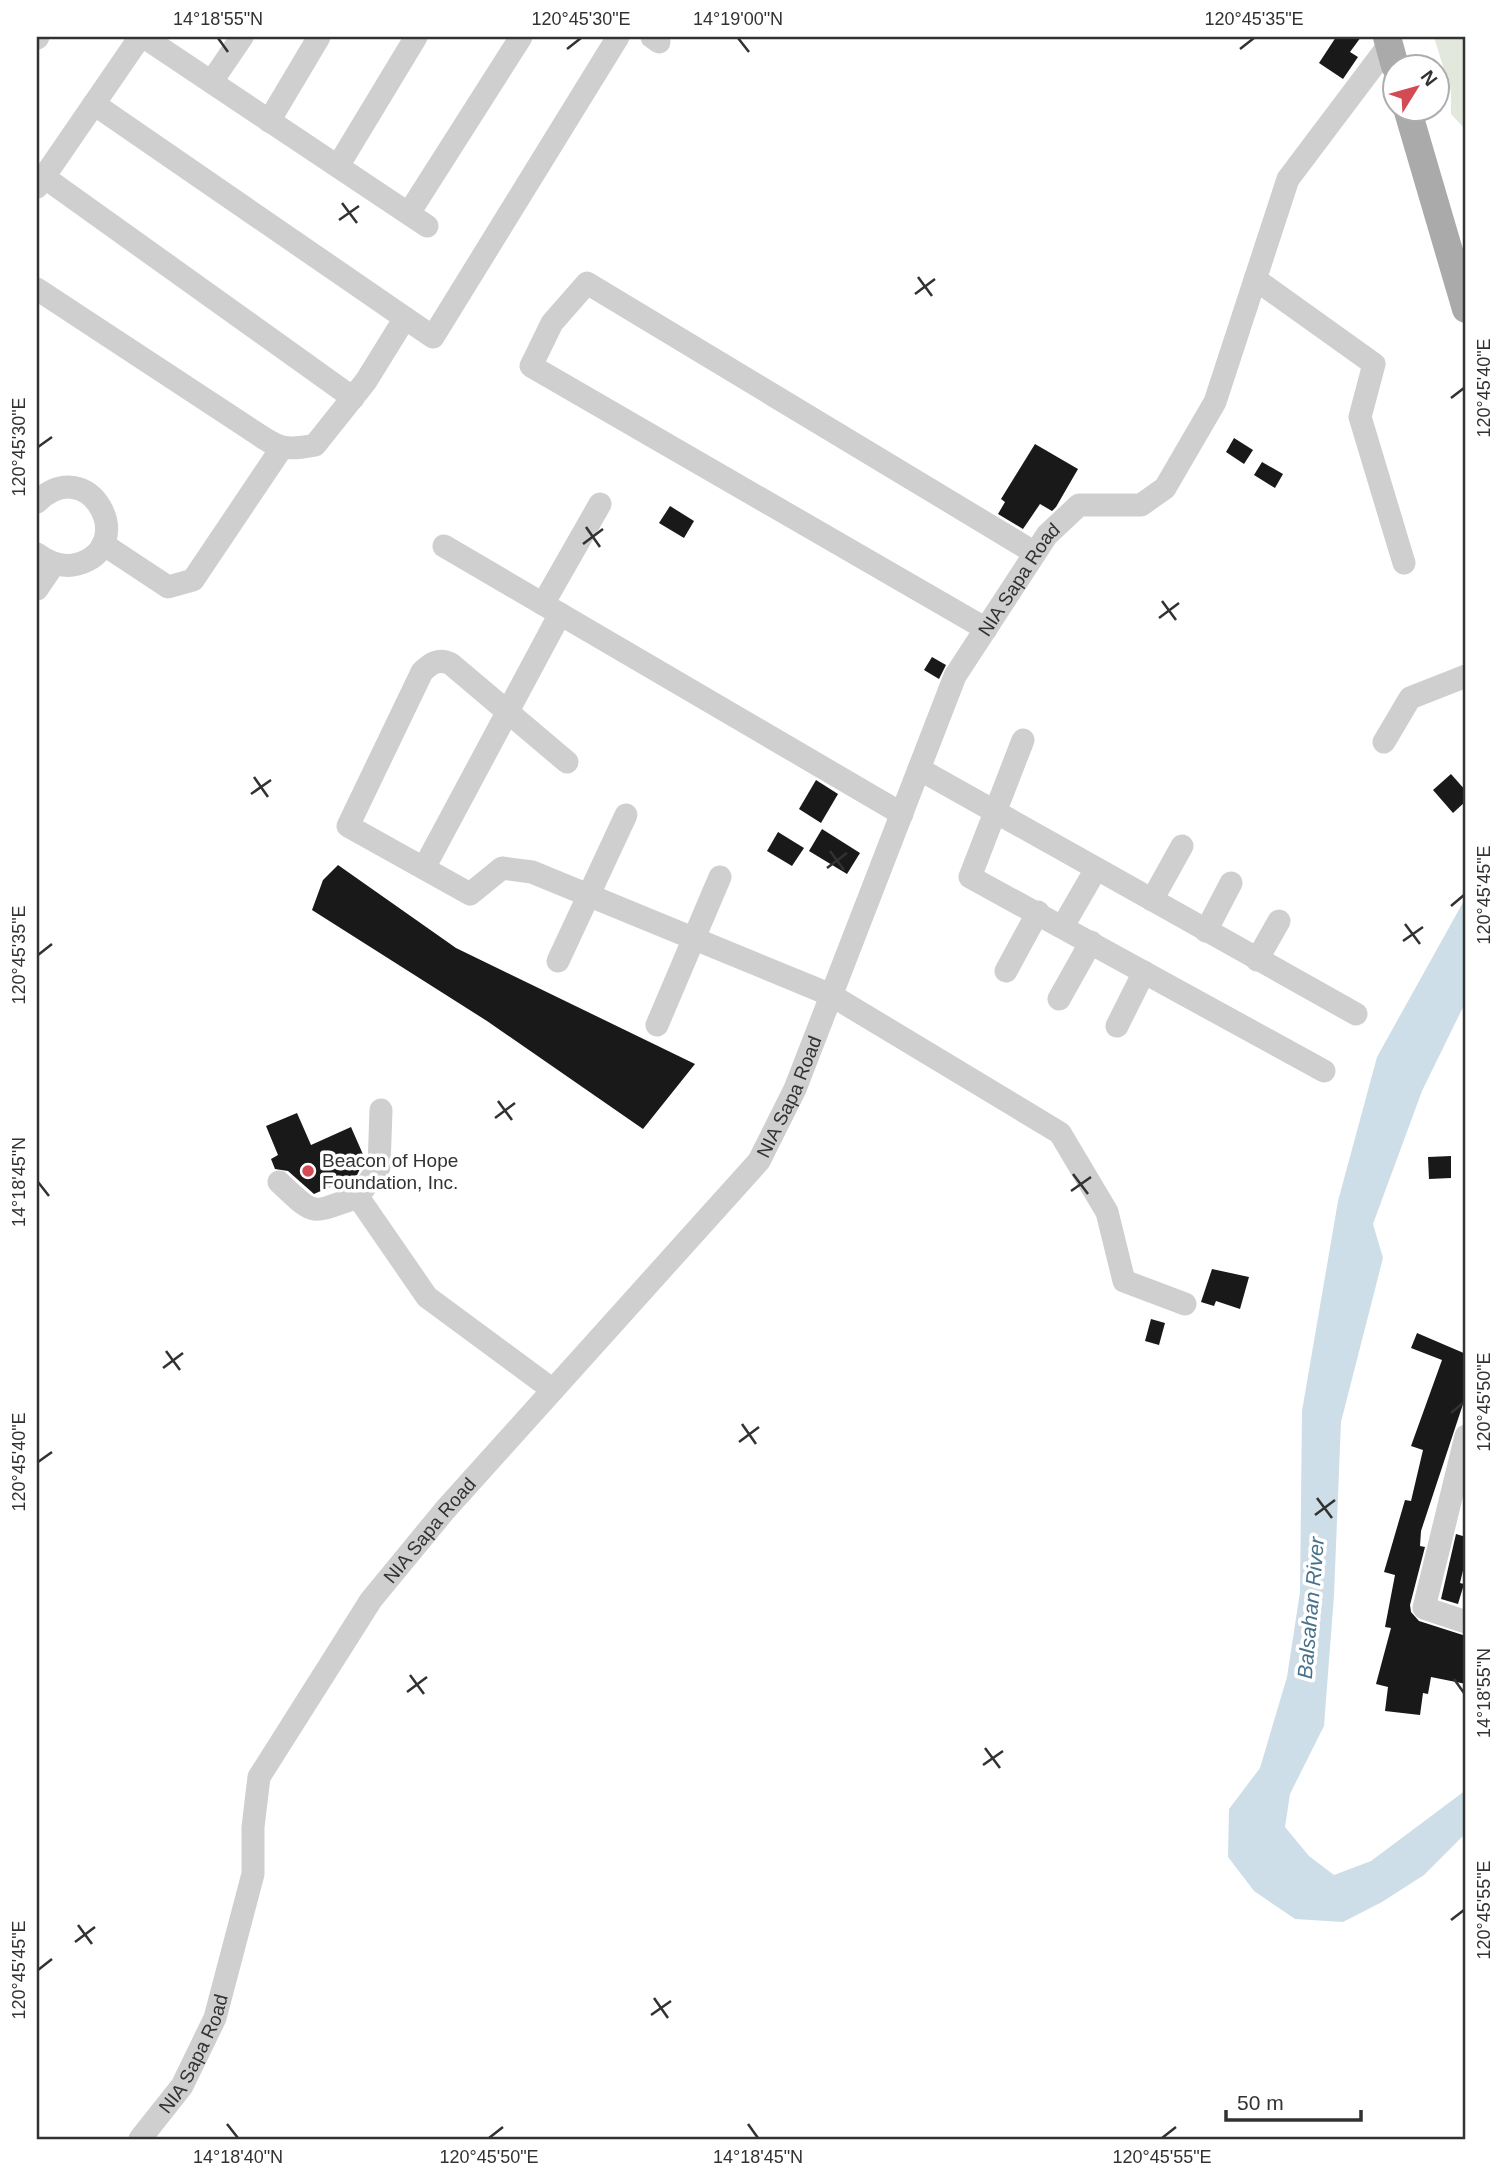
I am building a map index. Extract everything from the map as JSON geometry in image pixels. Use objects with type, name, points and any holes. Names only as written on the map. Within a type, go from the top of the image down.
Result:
[{"type":"main road","points":[[1411,122],[1464,295]]},
{"type":"street","points":[[353,398],[40,182],[141,37],[418,220],[521,37]]},
{"type":"street","points":[[212,82],[242,37]]},
{"type":"street","points":[[269,121],[319,37]]},
{"type":"street","points":[[338,166],[416,37]]},
{"type":"street","points":[[94,103],[433,337],[618,37]]},
{"type":"street","name":"NIA Sapa Road","points":[[140,2139],[182,2086],[215,2018],[253,1874],[253,1827],[259,1777],[371,1600],[445,1510],[759,1161],[795,1089],[955,676],[1047,535],[1079,505],[1141,506],[1165,488],[1215,402],[1288,179],[1390,50]]},
{"type":"street","points":[[1255,279],[1374,364],[1360,417],[1404,563]]},
{"type":"street","points":[[986,629],[531,366],[552,323],[587,283],[1035,553]]},
{"type":"street","points":[[37,289],[281,449],[315,445],[353,398],[405,318]]},
{"type":"street","points":[[103,544],[168,587],[193,580],[281,449]]},
{"type":"street","points":[[37,589],[45,559],[72,566],[84,562],[103,544],[106,518],[101,506],[92,496],[68,487],[55,489],[38,497]]},
{"type":"street","points":[[424,869],[509,712],[551,609],[600,504]]},
{"type":"street","points":[[444,546],[902,814]]},
{"type":"street","points":[[567,762],[444,660],[435,662],[422,672],[348,826],[470,894],[502,868],[532,872],[587,897],[831,995],[1060,1133],[1107,1212],[1124,1281],[1185,1304]]},
{"type":"street","points":[[1384,741],[1410,698],[1466,676]]},
{"type":"street","points":[[1023,740],[970,877],[1324,1071]]},
{"type":"street","points":[[919,769],[1356,1014]]},
{"type":"street","points":[[558,961],[626,815]]},
{"type":"street","points":[[1152,900],[1182,846]]},
{"type":"street","points":[[1063,926],[1096,869]]},
{"type":"street","points":[[657,1025],[696,939],[720,877]]},
{"type":"street","points":[[1206,931],[1231,883]]},
{"type":"street","points":[[1006,971],[1038,912]]},
{"type":"street","points":[[1257,960],[1279,921]]},
{"type":"street","points":[[1059,999],[1091,942]]},
{"type":"street","points":[[1117,1026],[1144,972]]},
{"type":"street","points":[[279,1182],[309,1210],[318,1210],[358,1197],[379,1167],[381,1110]]},
{"type":"street","points":[[358,1197],[427,1297],[554,1390]]},
{"type":"street","points":[[1465,1441],[1423,1608],[1466,1622]]},
{"type":"shaded area","points":[[1434,37],[1466,37],[1466,130],[1451,114],[1450,52],[1439,52]]},
{"type":"water","name":"Balsahan River","points":[[1466,897],[1466,1001],[1422,1091],[1373,1224],[1383,1258],[1341,1422],[1334,1595],[1324,1726],[1290,1794],[1285,1827],[1309,1856],[1334,1875],[1371,1861],[1466,1790],[1466,1833],[1424,1875],[1382,1902],[1343,1922],[1295,1919],[1254,1891],[1228,1857],[1229,1809],[1260,1768],[1287,1677],[1300,1592],[1302,1411],[1338,1201],[1377,1057]]},
{"type":"building","points":[[1336,37],[1361,37],[1350,52],[1358,57],[1343,79],[1319,63]]},
{"type":"building","points":[[1234,438],[1253,450],[1244,464],[1226,452]]},
{"type":"building","points":[[1035,444],[1078,469],[1056,507],[1052,511],[1040,504],[1023,529],[998,514],[1005,502],[1001,499]]},
{"type":"building","points":[[1262,462],[1283,474],[1275,488],[1254,475]]},
{"type":"building","points":[[670,506],[694,521],[684,538],[659,523]]},
{"type":"building","points":[[932,657],[946,665],[939,679],[924,670]]},
{"type":"building","points":[[1451,774],[1466,791],[1466,801],[1453,813],[1433,790]]},
{"type":"building","points":[[816,780],[838,794],[821,823],[799,809]]},
{"type":"building","points":[[822,829],[860,853],[847,874],[809,851]]},
{"type":"building","points":[[778,832],[804,848],[792,866],[767,851]]},
{"type":"building","points":[[338,865],[456,948],[695,1064],[643,1129],[487,1021],[312,910],[323,880]]},
{"type":"building","points":[[297,1113],[311,1145],[351,1127],[365,1159],[357,1175],[314,1194],[288,1171],[275,1169],[271,1159],[278,1155],[266,1126]]},
{"type":"building","points":[[1451,1156],[1451,1178],[1429,1179],[1428,1157]]},
{"type":"building","points":[[1212,1269],[1249,1277],[1240,1309],[1216,1301],[1214,1306],[1201,1302]]},
{"type":"building","points":[[1151,1319],[1165,1323],[1159,1345],[1145,1341]]},
{"type":"building","points":[[1417,1333],[1466,1354],[1466,1395],[1421,1531],[1420,1546],[1425,1547],[1410,1605],[1411,1612],[1419,1621],[1466,1636],[1466,1684],[1431,1677],[1428,1694],[1423,1693],[1420,1715],[1385,1711],[1388,1687],[1376,1684],[1391,1628],[1385,1627],[1395,1575],[1384,1572],[1405,1500],[1411,1501],[1423,1450],[1411,1446],[1442,1360],[1411,1348]]},
{"type":"building","points":[[1456,1534],[1466,1537],[1466,1558],[1460,1583],[1464,1584],[1458,1604],[1441,1599]]},
{"type":"place","name":"Beacon of Hope Foundation, Inc.","points":[[308,1171]]}]
